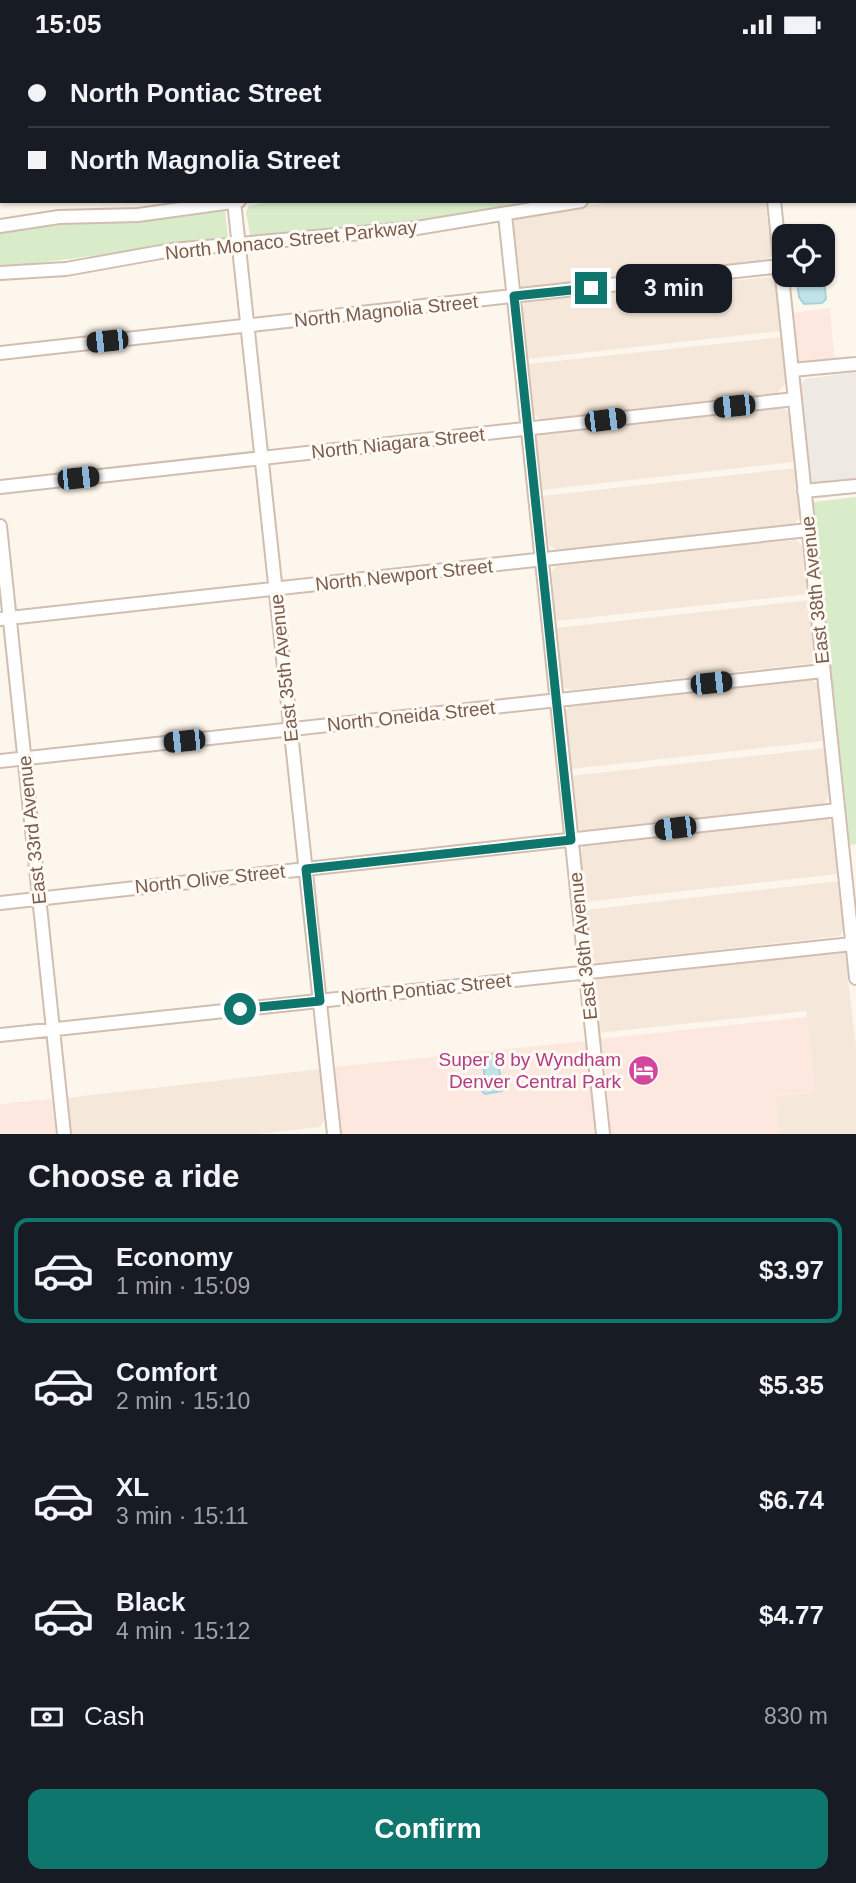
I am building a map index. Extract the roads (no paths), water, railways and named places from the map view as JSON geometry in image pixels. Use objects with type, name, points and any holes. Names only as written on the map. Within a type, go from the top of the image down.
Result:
[{"type":"street","points":[[0,226],[59,217],[138,215],[221,203]]},
{"type":"street","name":"East 35th Avenue","points":[[235,203],[320,1001],[330,1134]]},
{"type":"street","name":"North Monaco Street Parkway","points":[[0,273],[66,269],[172,250],[417,228],[570,203]]},
{"type":"street","name":"East 38th Avenue","points":[[774,203],[775,224]]},
{"type":"street","name":"East 36th Avenue","points":[[505,215],[603,1134]]},
{"type":"street","name":"North Magnolia Street","points":[[0,353],[772,268]]},
{"type":"street","name":"East 38th Avenue","points":[[780,287],[792,370],[838,810],[849,851],[852,944],[856,978]]},
{"type":"street","points":[[792,370],[856,364]]},
{"type":"street","name":"North Niagara Street","points":[[0,487],[795,399]]},
{"type":"street","points":[[804,491],[856,486]]},
{"type":"street","name":"East 33rd Avenue","points":[[0,526],[5,619],[24,758],[64,1134]]},
{"type":"street","name":"North Newport Street","points":[[5,619],[808,530]]},
{"type":"street","name":"North Oneida Street","points":[[0,761],[823,671]]},
{"type":"street","name":"North Olive Street","points":[[0,903],[838,810]]},
{"type":"street","name":"North Pontiac Street","points":[[0,1035],[852,944]]},
{"type":"water","points":[[798,287],[825,287],[826,299],[822,303],[804,304],[799,297]]},
{"type":"water","points":[[497,1053],[502,1091],[485,1094],[481,1084],[485,1080],[482,1056]]},
{"type":"place","name":"Super 8 by Wyndham Denver Central Park","points":[[644,1070]]}]
